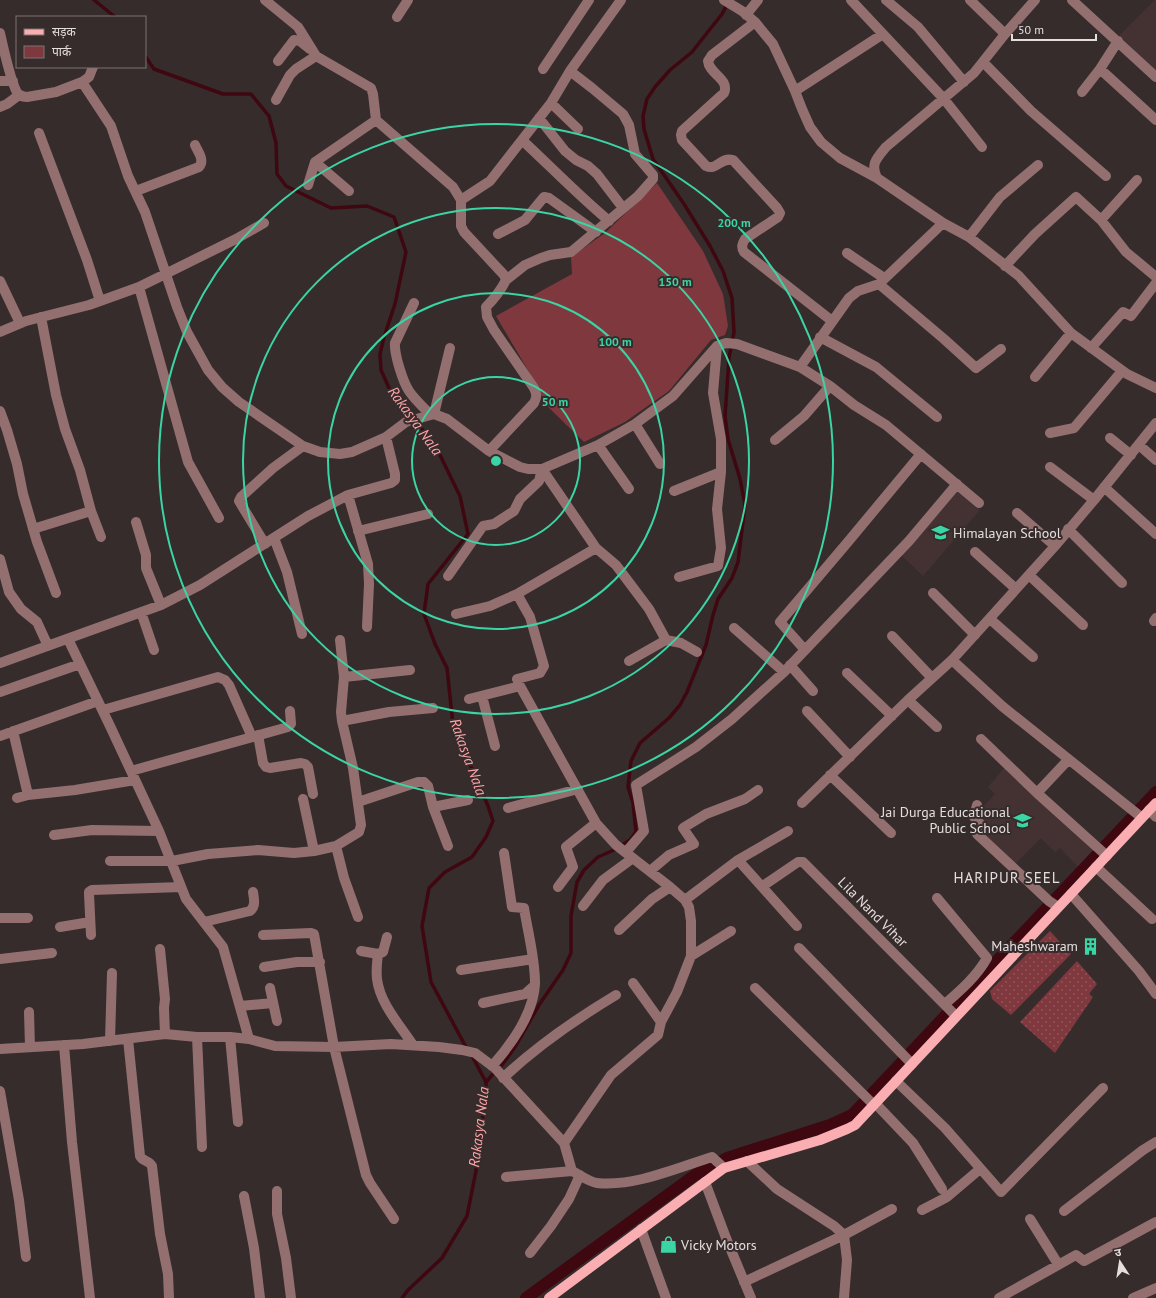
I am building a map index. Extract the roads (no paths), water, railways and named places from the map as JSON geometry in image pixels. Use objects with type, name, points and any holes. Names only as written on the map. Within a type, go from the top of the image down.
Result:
[{"type":"main road","points":[[548,1298],[705,1182],[720,1164],[747,1161],[820,1140],[855,1125],[871,1101],[896,1081],[908,1059],[950,1010],[1054,904],[1071,894],[1096,867],[1102,852],[1137,814],[1154,810]]},
{"type":"street","points":[[265,0],[298,26],[314,53]]},
{"type":"street","points":[[397,17],[408,0]]},
{"type":"street","points":[[543,70],[589,0]]},
{"type":"street","points":[[461,200],[490,181],[551,103],[570,71],[622,0]]},
{"type":"street","points":[[724,0],[755,22],[773,44],[810,126],[821,142],[840,158],[877,178],[943,223],[970,237],[1018,276],[1070,333],[1122,371],[1156,388]]},
{"type":"street","points":[[744,13],[758,0]]},
{"type":"street","points":[[851,0],[944,99],[982,147]]},
{"type":"street","points":[[886,0],[918,27],[964,82]]},
{"type":"street","points":[[970,0],[1005,34]]},
{"type":"street","points":[[877,178],[874,172],[875,160],[886,147],[974,73],[1005,34],[1036,0]]},
{"type":"street","points":[[1072,0],[1156,77]]},
{"type":"street","points":[[755,22],[712,55],[708,60],[708,66],[726,84],[726,88],[724,93],[682,131],[682,140],[706,166],[710,168],[715,167],[722,160],[733,160],[778,208],[780,213],[778,217],[745,239],[742,243],[742,248],[744,252],[832,321]]},
{"type":"street","points":[[0,33],[13,81],[19,95],[22,97],[56,92],[82,82],[89,77],[93,68]]},
{"type":"street","points":[[795,91],[883,34]]},
{"type":"street","points":[[278,61],[294,40],[300,41],[314,53],[371,88],[376,120],[453,187],[461,200],[461,226],[464,232],[502,272],[506,280]]},
{"type":"street","points":[[1082,92],[1100,69],[1118,41]]},
{"type":"street","points":[[276,100],[290,75],[314,53]]},
{"type":"street","points":[[983,62],[1031,111],[1106,176]]},
{"type":"street","points":[[1100,69],[1156,120]]},
{"type":"street","points":[[489,451],[534,403],[536,393],[494,330],[487,317],[486,307],[496,297],[506,280],[525,264],[550,255],[571,252],[638,196],[653,179],[653,175],[635,154],[629,125],[623,114],[570,71]]},
{"type":"street","points":[[0,81],[13,81]]},
{"type":"street","points":[[82,82],[110,126],[128,176],[136,191],[155,240],[186,332],[208,370],[222,387],[239,402],[303,446],[320,452],[340,454],[352,452],[386,437],[410,420],[431,415],[447,419],[489,451],[520,467],[528,469],[542,469],[598,445],[635,424],[673,396],[721,344],[737,344],[800,367],[830,386],[886,425],[979,503]]},
{"type":"street","points":[[0,107],[7,104],[19,95]]},
{"type":"street","points":[[551,103],[578,129]]},
{"type":"street","points":[[539,118],[565,151],[576,160],[588,166],[597,174],[624,208]]},
{"type":"street","points":[[308,185],[315,162],[376,120]]},
{"type":"street","points":[[39,133],[87,260],[100,301]]},
{"type":"street","points":[[522,140],[556,171],[574,191],[609,221]]},
{"type":"street","points":[[136,191],[199,167],[202,164],[202,161],[195,145]]},
{"type":"street","points":[[315,162],[349,191]]},
{"type":"street","points":[[970,237],[1000,197],[1038,165]]},
{"type":"street","points":[[1101,220],[1138,180]]},
{"type":"street","points":[[498,234],[525,220],[544,197],[549,198],[596,232]]},
{"type":"street","points":[[1005,266],[1035,234],[1076,197],[1101,220],[1126,252],[1156,277]]},
{"type":"street","points":[[0,332],[20,323],[100,301],[139,287],[236,239],[264,223]]},
{"type":"street","points":[[800,367],[853,294],[881,281],[943,223]]},
{"type":"street","points":[[847,253],[881,281],[976,368],[1001,349]]},
{"type":"street","points":[[0,281],[20,323]]},
{"type":"street","points":[[1091,348],[1123,312],[1130,316],[1156,283]]},
{"type":"street","points":[[139,287],[188,462],[219,518]]},
{"type":"street","points":[[414,303],[394,343],[394,349],[409,391],[431,415]]},
{"type":"street","points":[[40,317],[56,395],[65,429],[80,470],[101,537]]},
{"type":"street","points":[[1035,377],[1070,333]]},
{"type":"street","points":[[820,338],[876,368],[938,417]]},
{"type":"street","points":[[679,577],[718,566],[721,548],[717,509],[721,472],[721,439],[713,393],[721,344]]},
{"type":"street","points":[[431,415],[450,348]]},
{"type":"street","points":[[1050,433],[1074,428],[1122,371]]},
{"type":"street","points":[[774,440],[804,416],[830,386]]},
{"type":"street","points":[[0,411],[11,443],[33,529],[56,593]]},
{"type":"street","points":[[802,803],[908,700],[952,660],[1055,546],[1156,423]]},
{"type":"street","points":[[635,424],[660,464]]},
{"type":"street","points":[[0,663],[161,605],[200,585],[308,516],[348,495],[391,483],[395,480],[396,474],[386,437]]},
{"type":"street","points":[[1110,438],[1131,455]]},
{"type":"street","points":[[598,445],[629,489]]},
{"type":"street","points":[[1139,445],[1156,460]]},
{"type":"street","points":[[302,634],[287,572],[269,541],[238,501],[272,468],[303,446]]},
{"type":"street","points":[[805,650],[780,622],[848,543],[921,454]]},
{"type":"street","points":[[1050,467],[1094,500]]},
{"type":"street","points":[[542,469],[596,548],[616,565],[649,609],[666,640]]},
{"type":"street","points":[[448,576],[483,526],[494,524],[514,511],[520,499],[539,481],[542,469]]},
{"type":"street","points":[[674,491],[721,472]]},
{"type":"street","points":[[583,906],[625,851],[644,831],[636,785],[696,747],[732,719],[787,669],[909,541],[957,484]]},
{"type":"street","points":[[1104,487],[1156,534]]},
{"type":"street","points":[[348,495],[368,564],[369,584],[367,627]]},
{"type":"street","points":[[33,529],[92,511]]},
{"type":"street","points":[[1017,513],[1055,546]]},
{"type":"street","points":[[358,531],[428,514]]},
{"type":"street","points":[[136,522],[146,555],[146,568],[161,605]]},
{"type":"street","points":[[1068,530],[1122,583]]},
{"type":"street","points":[[456,614],[490,606],[517,594],[596,548]]},
{"type":"street","points":[[975,552],[1016,589]]},
{"type":"street","points":[[0,559],[9,592],[21,609],[37,622],[48,646]]},
{"type":"street","points":[[1028,575],[1083,625]]},
{"type":"street","points":[[933,593],[975,634]]},
{"type":"street","points":[[517,594],[530,618],[544,666],[540,673],[518,679],[520,686],[596,823],[625,851],[685,900],[689,907],[691,921],[691,956],[678,992],[661,1022],[658,1035],[611,1075],[564,1143]]},
{"type":"street","points":[[141,612],[154,650]]},
{"type":"street","points":[[990,619],[1033,657]]},
{"type":"street","points":[[734,628],[813,691]]},
{"type":"street","points":[[892,636],[932,678]]},
{"type":"street","points":[[68,639],[159,831],[186,899],[223,947],[250,1039]]},
{"type":"street","points":[[110,861],[172,861],[208,854],[258,850],[294,853],[314,852],[336,846],[359,832],[361,826],[353,768],[342,721],[344,677],[340,640]]},
{"type":"street","points":[[629,661],[666,640],[681,643],[697,652]]},
{"type":"street","points":[[952,660],[1002,706],[1137,814]]},
{"type":"street","points":[[0,692],[80,664]]},
{"type":"street","points":[[344,677],[410,670]]},
{"type":"street","points":[[847,673],[892,716]]},
{"type":"street","points":[[0,736],[100,706],[218,677],[225,680],[229,684],[255,736],[263,763],[266,767],[270,768],[301,763],[305,764],[308,767],[313,794]]},
{"type":"street","points":[[469,699],[520,686]]},
{"type":"street","points":[[482,696],[496,746]]},
{"type":"street","points":[[908,700],[937,727]]},
{"type":"street","points":[[342,721],[389,712],[433,708]]},
{"type":"street","points":[[17,798],[28,795],[75,790],[133,776],[255,736],[288,727],[291,724],[290,711]]},
{"type":"street","points":[[807,711],[850,756]]},
{"type":"street","points":[[14,731],[28,795]]},
{"type":"street","points":[[981,739],[1037,793],[1102,852]]},
{"type":"street","points":[[1037,793],[1068,760]]},
{"type":"street","points":[[830,776],[891,833]]},
{"type":"street","points":[[358,802],[418,782],[424,782],[428,786],[433,807],[448,846]]},
{"type":"street","points":[[508,808],[578,789]]},
{"type":"street","points":[[650,871],[669,855],[694,844],[683,828],[706,814],[745,799],[758,790]]},
{"type":"street","points":[[303,799],[314,852]]},
{"type":"street","points":[[433,807],[468,800]]},
{"type":"street","points":[[977,805],[974,817],[984,827],[977,834],[1054,904]]},
{"type":"street","points":[[558,887],[573,867],[566,847],[596,823]]},
{"type":"street","points":[[54,835],[92,830],[159,831]]},
{"type":"street","points":[[685,900],[738,860],[788,831]]},
{"type":"street","points":[[336,846],[344,878],[358,917]]},
{"type":"street","points":[[492,1066],[506,1051],[522,1023],[532,1001],[535,985],[535,969],[524,908],[512,907],[504,853]]},
{"type":"street","points":[[738,860],[763,886],[797,926]]},
{"type":"street","name":"Lila Nand Vihar","points":[[763,886],[798,862],[803,862],[950,1010]]},
{"type":"street","points":[[1096,867],[1152,919]]},
{"type":"street","points":[[91,935],[88,894],[92,890],[181,887]]},
{"type":"street","points":[[619,930],[652,899],[670,887]]},
{"type":"street","points":[[204,922],[250,911],[254,905],[253,892]]},
{"type":"street","points":[[1071,894],[1156,994]]},
{"type":"street","points":[[937,898],[987,958],[983,966],[965,987],[950,1010]]},
{"type":"street","points":[[0,918],[28,918]]},
{"type":"street","points":[[60,927],[90,922]]},
{"type":"street","points":[[691,956],[731,931]]},
{"type":"street","points":[[263,935],[314,934],[334,1047],[366,1175],[394,1219]]},
{"type":"street","points":[[361,951],[378,954],[383,952],[387,937]]},
{"type":"street","points":[[799,948],[908,1059]]},
{"type":"street","points":[[160,949],[165,1000],[165,1034]]},
{"type":"street","points":[[0,959],[52,953]]},
{"type":"street","points":[[378,954],[376,979],[381,994],[388,1008],[413,1045]]},
{"type":"street","points":[[461,970],[533,959]]},
{"type":"street","points":[[264,967],[297,962],[320,962]]},
{"type":"street","points":[[110,1041],[112,973]]},
{"type":"street","points":[[633,983],[661,1022]]},
{"type":"street","points":[[483,1003],[525,994],[535,985]]},
{"type":"street","points":[[270,988],[277,1021]]},
{"type":"street","points":[[755,988],[913,1143],[942,1188]]},
{"type":"street","points":[[503,1078],[524,1058],[587,1012],[616,994]]},
{"type":"street","points":[[240,1006],[273,1003]]},
{"type":"street","points":[[29,1012],[30,1047]]},
{"type":"street","points":[[0,1049],[110,1041],[165,1034],[250,1039],[275,1046],[334,1047],[391,1044],[439,1047],[476,1053],[492,1066],[564,1143],[576,1173],[570,1199],[530,1253]]},
{"type":"street","points":[[197,1037],[202,1147]]},
{"type":"street","points":[[230,1037],[238,1122]]},
{"type":"street","points":[[128,1039],[140,1156],[144,1161],[149,1162],[152,1166],[160,1234],[168,1274],[169,1298]]},
{"type":"street","points":[[64,1045],[72,1142],[90,1298]]},
{"type":"street","points":[[896,1081],[945,1128],[1001,1192],[1103,1088]]},
{"type":"street","points":[[0,1091],[19,1200],[26,1257]]},
{"type":"street","points":[[1064,1211],[1143,1150],[1156,1142]]},
{"type":"street","points":[[506,1177],[576,1173],[596,1183],[622,1183],[648,1177],[712,1157],[720,1164]]},
{"type":"street","points":[[747,1161],[777,1189],[834,1226],[844,1235],[847,1260],[844,1298]]},
{"type":"street","points":[[922,1210],[947,1197],[980,1169]]},
{"type":"street","points":[[705,1182],[751,1298]]},
{"type":"street","points":[[277,1191],[277,1214],[286,1258],[291,1298]]},
{"type":"street","points":[[244,1196],[254,1248],[260,1298]]},
{"type":"street","points":[[744,1282],[844,1235],[892,1210]]},
{"type":"street","points":[[1030,1219],[1058,1264]]},
{"type":"street","points":[[999,1298],[1076,1254],[1084,1261],[1156,1222]]},
{"type":"street","points":[[642,1229],[666,1298]]},
{"type":"street","points":[[1133,1298],[1156,1288]]},
{"type":"waterway","name":"Rakasya Nala","points":[[94,0],[114,16]]},
{"type":"waterway","points":[[502,1065],[515,1047],[539,1005],[563,970],[571,953],[571,916],[577,882],[584,870],[598,857],[614,850],[630,840],[636,832],[633,803],[628,787],[631,761],[640,743],[669,718],[680,705],[687,692],[706,645],[718,599],[732,578],[738,562],[745,505],[740,479],[728,439],[725,416],[729,358],[734,332],[732,298],[723,271],[710,246],[684,204],[653,159],[644,129],[643,116],[647,99],[655,87],[670,70],[692,52],[722,14],[728,3]]},
{"type":"waterway","name":"Rakasya Nala","points":[[146,57],[154,69],[223,94],[251,94],[269,116],[276,143],[277,174],[286,186],[331,208],[367,206],[394,217],[406,252],[395,304],[380,354],[381,370],[389,388],[435,445],[460,496],[468,534],[428,584],[424,614],[435,644],[447,668],[453,725],[493,821],[486,837],[472,857],[445,872],[429,888],[422,926],[431,982],[467,1049]]},
{"type":"waterway","points":[[526,1298],[695,1175],[727,1158],[830,1125],[852,1115],[1156,792]]},
{"type":"waterway","name":"Rakasya Nala","points":[[402,1298],[408,1290],[442,1258],[467,1216],[476,1171],[486,1091],[486,1082],[471,1054]]},
{"type":"waterway","points":[[486,1082],[493,1074]]},
{"type":"place","name":"Himalayan School","points":[[940,533]]},
{"type":"place","name":"Jai Durga Educational Public School","points":[[1023,820]]},
{"type":"place","name":"Maheshwaram","points":[[1091,946]]},
{"type":"place","name":"Vicky Motors","points":[[668,1245]]},
{"type":"district","name":"HARIPUR SEEL","points":[[1007,878]]}]
